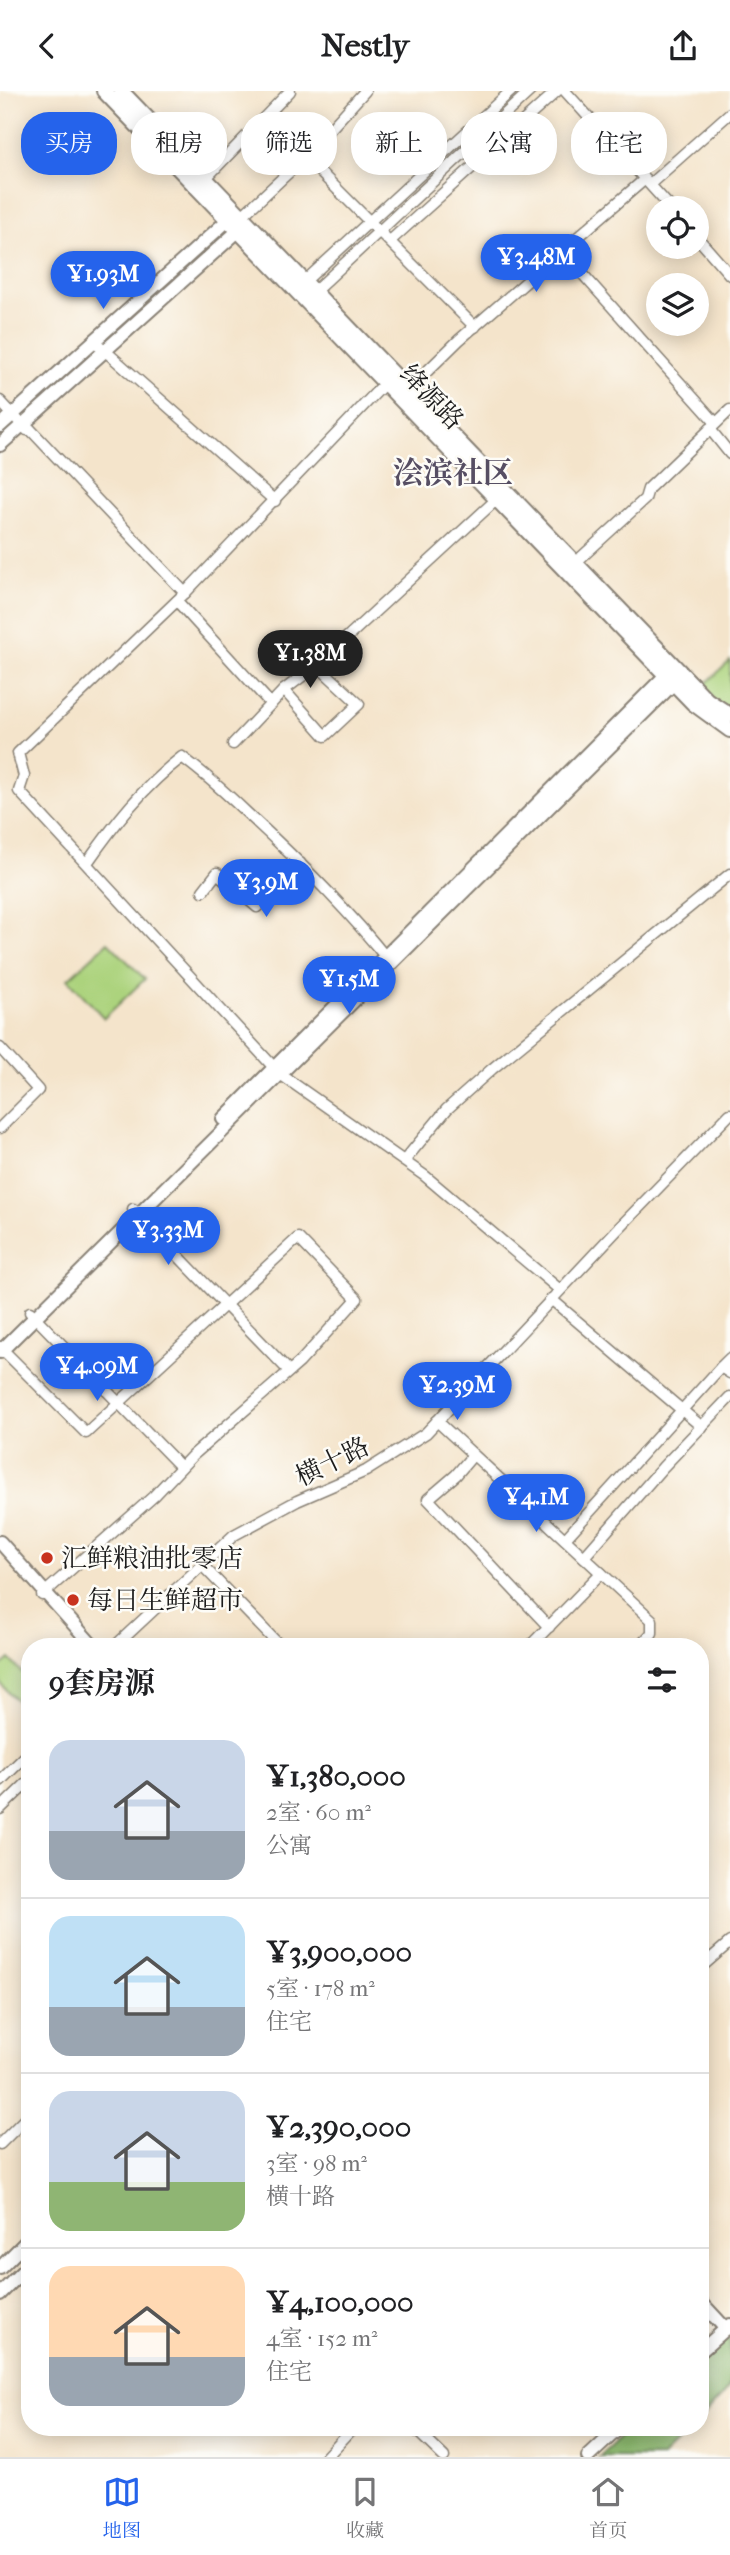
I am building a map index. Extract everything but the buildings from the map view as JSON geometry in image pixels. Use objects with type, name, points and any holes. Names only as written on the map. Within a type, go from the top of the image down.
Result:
[{"type":"highway","name":"绛源路","points":[[104,91],[236,223],[497,499],[674,675],[730,715]]},
{"type":"highway","name":"绛源路","points":[[121,91],[205,179],[236,223],[309,287],[575,563],[674,675],[699,710],[730,730]]},
{"type":"main road","points":[[0,426],[94,341],[236,223]]},
{"type":"main road","points":[[0,445],[26,428],[236,223]]},
{"type":"main road","points":[[1,1348],[674,675]]},
{"type":"main road","points":[[2,1550],[85,1638]]},
{"type":"main road","points":[[43,1594],[80,1638]]},
{"type":"main road","points":[[0,2268],[21,2247]]},
{"type":"main road","points":[[0,2294],[21,2274]]},
{"type":"main road","points":[[709,2311],[725,2329]]},
{"type":"main road","points":[[709,2317],[725,2329]]},
{"type":"main road","points":[[709,2344],[725,2329]]},
{"type":"main road","points":[[588,2457],[610,2436]]},
{"type":"street","points":[[205,179],[290,91]]},
{"type":"street","points":[[337,121],[365,91]]},
{"type":"street","points":[[309,287],[372,222],[511,91]]},
{"type":"street","points":[[309,287],[381,231],[530,91]]},
{"type":"street","points":[[390,241],[556,91]]},
{"type":"street","points":[[565,91],[661,196]]},
{"type":"street","points":[[408,390],[562,251],[730,113]]},
{"type":"street","points":[[236,223],[285,175]]},
{"type":"street","points":[[323,175],[475,327]]},
{"type":"street","points":[[562,251],[713,426],[730,454]]},
{"type":"street","points":[[709,251],[730,275]]},
{"type":"street","points":[[94,341],[275,501]]},
{"type":"street","points":[[385,383],[181,597],[18,753],[24,776],[19,791],[277,1071],[404,1161],[560,1290]]},
{"type":"street","points":[[0,401],[181,597],[271,703]]},
{"type":"street","points":[[575,563],[645,499],[648,489],[730,410]]},
{"type":"street","points":[[233,744],[284,690],[317,665],[497,499]]},
{"type":"street","points":[[284,690],[325,736],[359,704],[317,665]]},
{"type":"street","points":[[87,863],[124,811],[157,776],[182,757],[206,775],[300,863],[388,960]]},
{"type":"street","points":[[203,891],[217,873],[257,907],[300,863]]},
{"type":"street","points":[[404,1161],[447,1109],[492,1069],[730,874]]},
{"type":"street","points":[[0,1048],[38,1090],[0,1128]]},
{"type":"street","name":"横十路","points":[[124,1638],[234,1535],[297,1501],[366,1471],[426,1433],[730,1114]]},
{"type":"street","points":[[136,1212],[289,1371]]},
{"type":"street","points":[[1,1348],[86,1433],[298,1238],[356,1299],[289,1371],[43,1594]]},
{"type":"street","points":[[551,1299],[702,1427]]},
{"type":"street","points":[[33,1315],[181,1467]]},
{"type":"street","points":[[565,1539],[730,1359]]},
{"type":"street","points":[[721,1367],[730,1373]]},
{"type":"street","points":[[584,1557],[663,1467],[730,1397]]},
{"type":"street","points":[[437,1421],[652,1620],[652,1633],[647,1638]]},
{"type":"street","points":[[473,1455],[456,1475],[428,1499],[549,1626]]},
{"type":"street","points":[[202,1565],[272,1638]]},
{"type":"street","points":[[538,1638],[601,1573]]},
{"type":"street","points":[[0,1781],[21,1761]]},
{"type":"street","points":[[0,1809],[21,1789]]},
{"type":"street","points":[[709,1960],[730,1942]]},
{"type":"street","points":[[0,2144],[21,2123]]},
{"type":"street","points":[[326,2457],[346,2436]]},
{"type":"street","points":[[422,2436],[444,2457]]},
{"type":"green space","points":[[730,661],[730,715],[698,691]]},
{"type":"green space","points":[[108,942],[145,979],[104,1018],[68,979]]},
{"type":"green space","points":[[9,1659],[21,1672],[21,1700],[18,1702],[0,1683],[0,1667]]},
{"type":"green space","points":[[727,2337],[730,2341],[730,2386],[709,2410],[709,2354]]},
{"type":"green space","points":[[621,2436],[684,2436],[662,2457],[599,2457]]},
{"type":"place","name":"汇鲜粮油批零店","points":[[47,1558]]},
{"type":"place","name":"每日生鲜超市","points":[[73,1600]]},
{"type":"district","name":"浍滨社区","points":[[453,473]]}]
